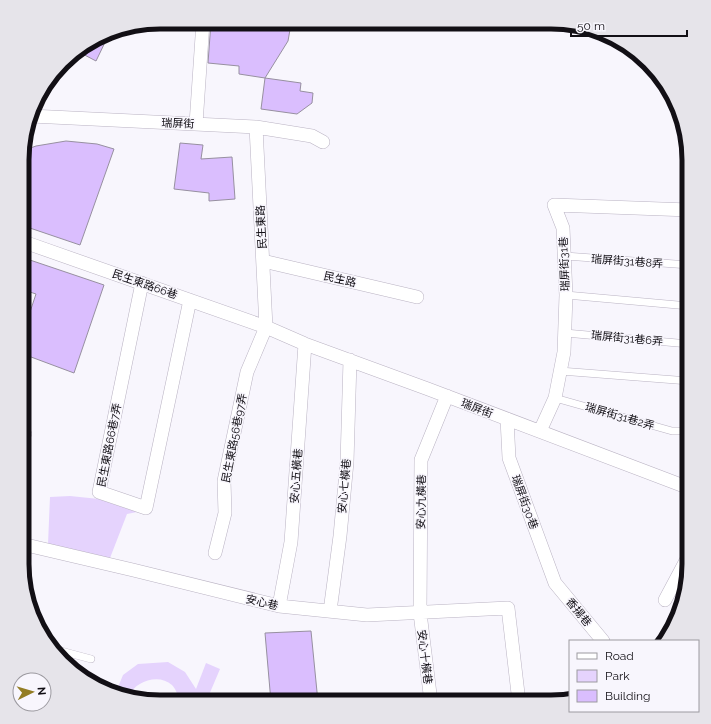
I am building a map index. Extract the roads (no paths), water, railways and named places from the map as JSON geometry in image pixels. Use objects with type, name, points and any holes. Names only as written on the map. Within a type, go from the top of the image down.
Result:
[{"type":"street","points":[[196,124],[203,29]]},
{"type":"street","name":"瑞屏街","points":[[37,116],[256,127],[312,136],[323,142]]},
{"type":"street","name":"民生東路","points":[[256,127],[266,327]]},
{"type":"street","name":"瑞屏街31巷","points":[[540,431],[555,398],[564,352],[566,295],[565,256],[563,228],[554,205],[682,210]]},
{"type":"street","name":"民生東路66巷","points":[[29,244],[266,327]]},
{"type":"street","name":"民生路","points":[[263,261],[417,297]]},
{"type":"street","name":"民生東路66巷7弄","points":[[142,283],[100,492],[146,508],[190,300]]},
{"type":"street","name":"瑞屏街","points":[[266,327],[306,344],[682,485]]},
{"type":"street","name":"民生東路56巷97弄","points":[[214,553],[226,513],[224,481],[247,372],[266,327]]},
{"type":"street","name":"安心五橫巷","points":[[279,606],[291,542],[306,344]]},
{"type":"street","name":"安心七橫巷","points":[[330,611],[340,536],[347,462],[350,360]]},
{"type":"street","name":"安心九橫巷","points":[[420,613],[421,460],[447,396]]},
{"type":"street","name":"瑞屏街30巷","points":[[507,419],[510,458],[555,582]]},
{"type":"street","name":"安心巷","points":[[29,546],[279,606],[367,614],[420,613],[508,608],[518,695]]},
{"type":"street","points":[[665,600],[682,568]]},
{"type":"street","name":"香揚巷","points":[[555,582],[602,640]]},
{"type":"street","name":"安心十橫巷","points":[[420,613],[430,695]]},
{"type":"lane","name":"瑞屏街31巷8弄","points":[[565,256],[682,264]]},
{"type":"lane","points":[[566,295],[682,305]]},
{"type":"lane","name":"瑞屏街31巷6弄","points":[[565,333],[682,343]]},
{"type":"lane","points":[[560,371],[682,380]]},
{"type":"lane","name":"瑞屏街31巷2弄","points":[[555,398],[672,431],[682,431]]},
{"type":"lane","points":[[62,651],[91,659]]}]
